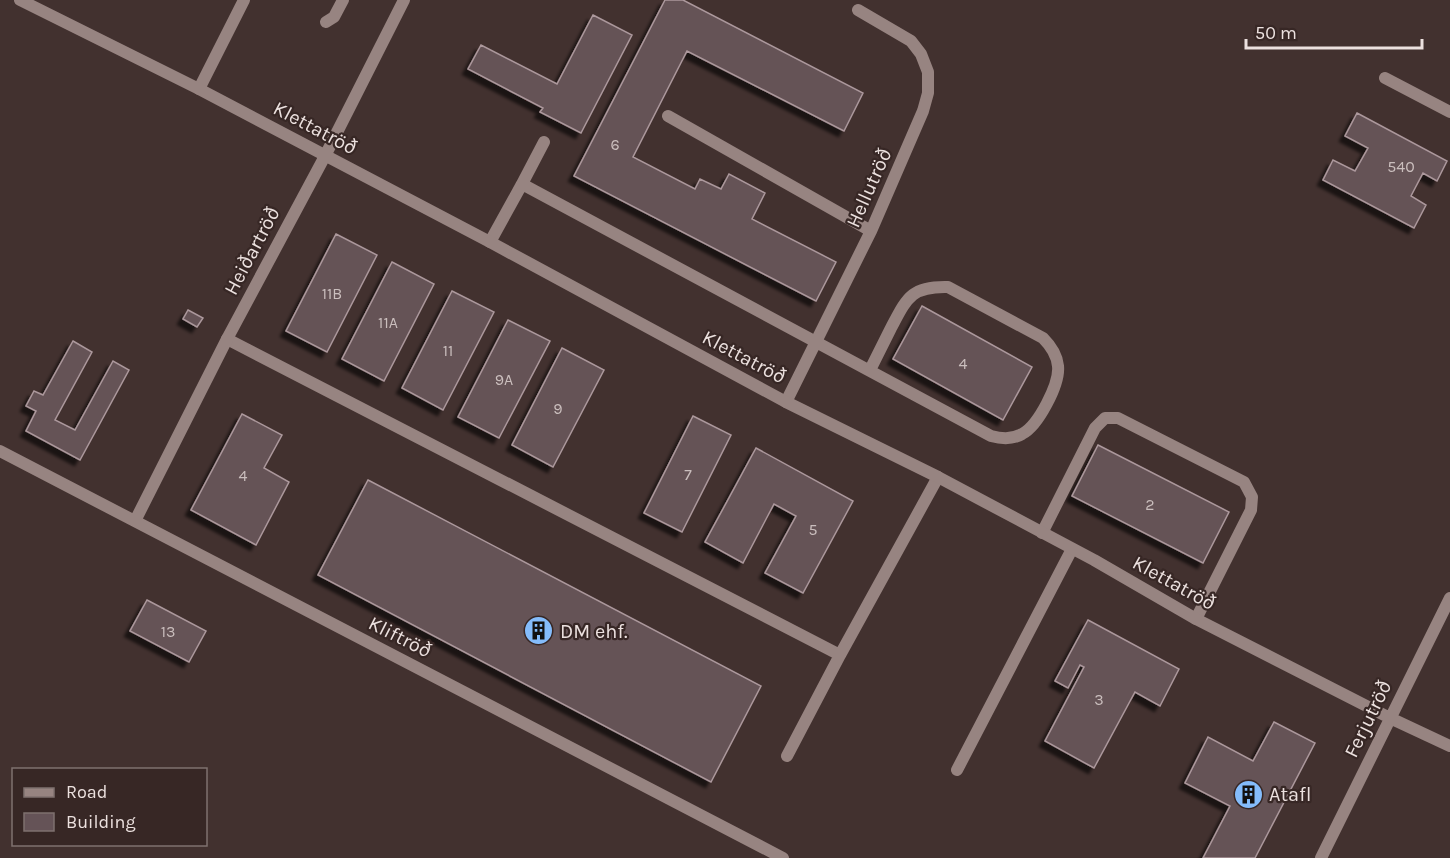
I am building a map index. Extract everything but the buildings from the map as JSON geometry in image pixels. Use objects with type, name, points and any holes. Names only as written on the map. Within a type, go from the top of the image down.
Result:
[{"type":"street","name":"Klettatröð","points":[[21,0],[199,89],[786,402],[938,477],[1042,532],[1196,619],[1450,746]]},
{"type":"street","points":[[199,89],[244,0]]},
{"type":"street","points":[[326,22],[334,17],[343,0]]},
{"type":"street","name":"Heiðartröð","points":[[135,521],[404,0]]},
{"type":"street","name":"Hellutröð","points":[[786,402],[871,231],[923,111],[928,93],[928,72],[921,54],[911,41],[858,10]]},
{"type":"street","points":[[1385,78],[1450,112]]},
{"type":"street","points":[[668,116],[871,231]]},
{"type":"street","points":[[490,243],[544,142]]},
{"type":"street","points":[[522,184],[991,436],[1005,439],[1022,435],[1034,425],[1055,385],[1059,367],[1053,349],[1043,338],[948,287],[931,286],[918,291],[905,301],[870,370]]},
{"type":"street","points":[[227,339],[840,655]]},
{"type":"street","points":[[1042,532],[1095,428],[1105,418],[1118,418],[1244,482],[1252,497],[1251,510],[1196,619]]},
{"type":"street","name":"Kliftröð","points":[[0,451],[783,858]]},
{"type":"street","points":[[787,756],[938,477]]},
{"type":"street","points":[[957,770],[1072,549]]},
{"type":"street","name":"Ferjutröð","points":[[1321,858],[1450,598]]},
{"type":"place","name":"DM ehf.","points":[[539,631]]},
{"type":"place","name":"Atafl","points":[[1248,794]]}]
